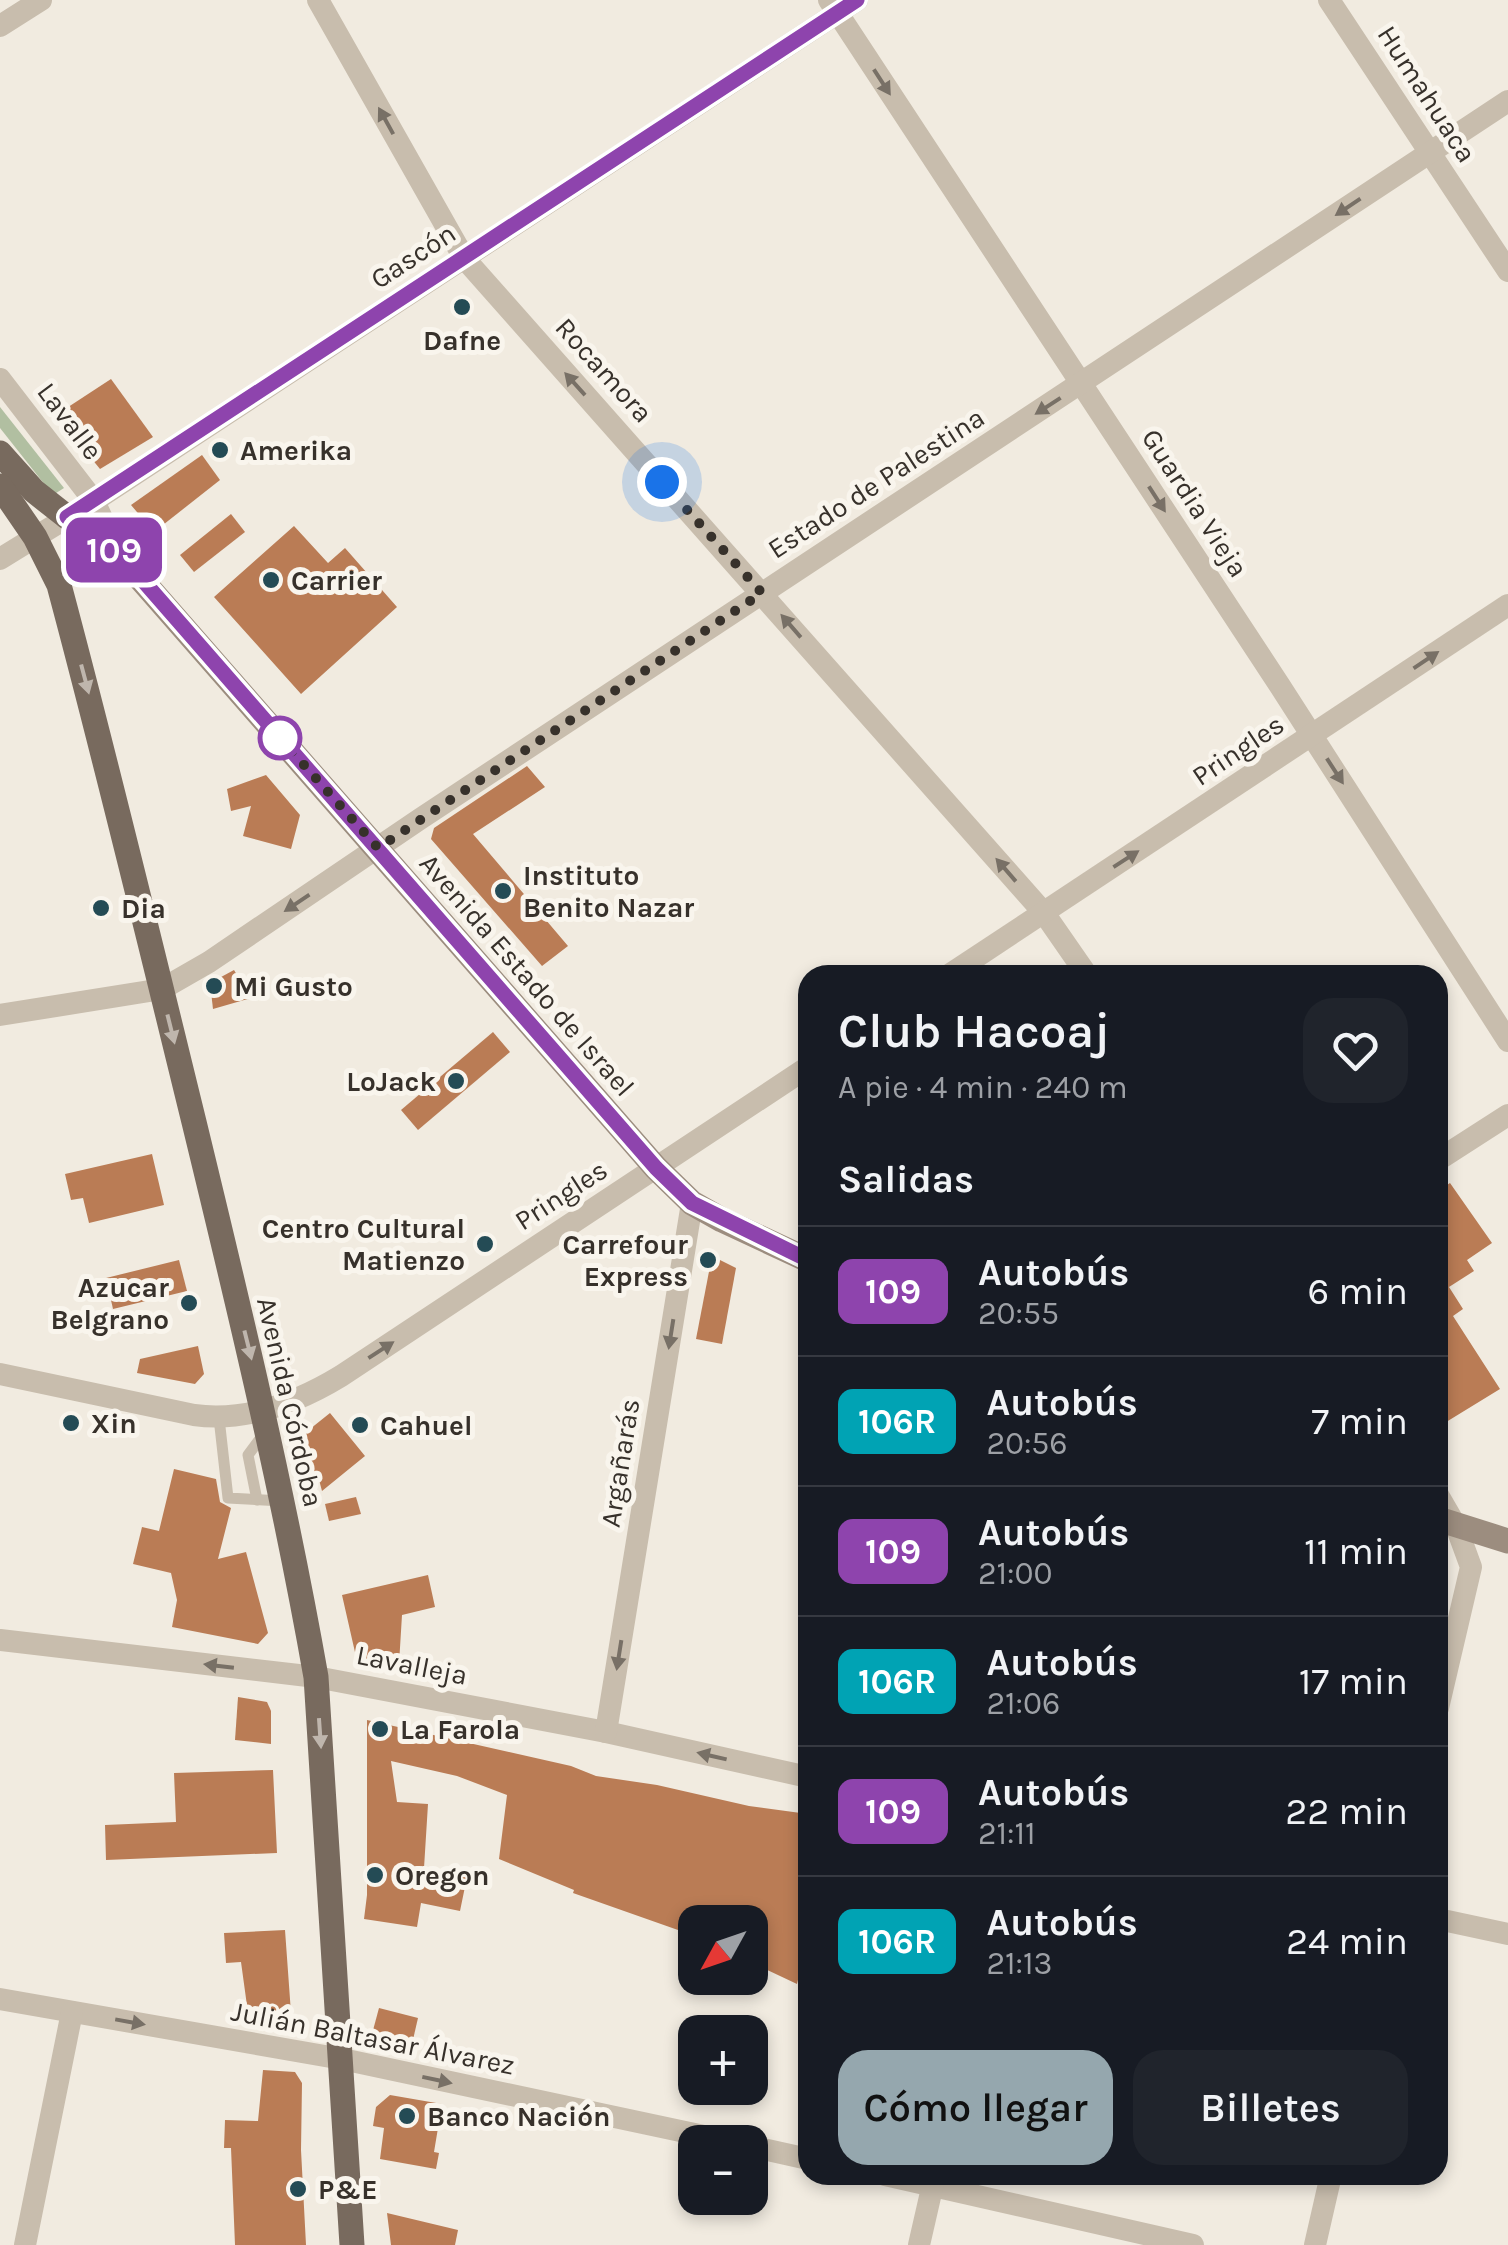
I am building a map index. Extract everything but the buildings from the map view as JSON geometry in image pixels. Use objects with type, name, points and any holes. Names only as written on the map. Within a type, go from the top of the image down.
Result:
[{"type":"main road","points":[[0,453],[34,490],[67,517]]},
{"type":"main road","name":"Avenida Córdoba","points":[[0,486],[35,536],[59,585],[266,1420],[270,1500],[316,1677],[352,2245]]},
{"type":"main road","name":"Avenida Estado de Israel","points":[[67,517],[118,552],[656,1168],[692,1203],[798,1255]]},
{"type":"main road","points":[[1448,1523],[1508,1541]]},
{"type":"street","points":[[0,26],[41,0]]},
{"type":"street","name":"Rocamora","points":[[318,0],[464,258],[1044,913],[1079,965]]},
{"type":"street","name":"Humahuaca","points":[[1330,0],[1508,272]]},
{"type":"street","name":"Gascón","points":[[0,559],[94,502],[464,258],[841,4]]},
{"type":"street","name":"Guardia Vieja","points":[[841,4],[1081,384],[1508,1041]]},
{"type":"street","name":"Estado de Palestina","points":[[0,1015],[162,989],[208,962],[1508,102]]},
{"type":"street","name":"Lavalle","points":[[0,379],[94,502],[118,552]]},
{"type":"street","name":"Pringles","points":[[964,965],[1508,605]]},
{"type":"street","name":"Pringles","points":[[0,1374],[219,1418],[266,1420],[330,1383],[798,1074]]},
{"type":"street","points":[[1448,1154],[1508,1115]]},
{"type":"street","name":"Argañarás","points":[[606,1732],[692,1203]]},
{"type":"street","points":[[1448,1525],[1471,1567],[1448,1665]]},
{"type":"street","name":"Lavalleja","points":[[0,1640],[316,1677],[606,1732],[798,1775]]},
{"type":"street","points":[[1448,1922],[1508,1934]]},
{"type":"street","name":"Julián Baltasar Álvarez","points":[[0,1999],[342,2059],[678,2131]]},
{"type":"street","points":[[25,2245],[72,2012]]},
{"type":"street","points":[[768,2150],[798,2156]]},
{"type":"street","points":[[919,2245],[933,2185]]},
{"type":"street","points":[[954,2185],[1193,2245]]},
{"type":"street","points":[[1316,2245],[1329,2185]]},
{"type":"lane","points":[[219,1418],[228,1498],[270,1500]]},
{"type":"green space","points":[[0,407],[64,488],[53,495],[0,428]]},
{"type":"bus line","name":"109","points":[[798,1256],[692,1203],[656,1168],[118,552],[67,517],[857,0]]},
{"type":"place","name":"Dafne","points":[[462,307]]},
{"type":"place","name":"Amerika","points":[[220,450]]},
{"type":"place","name":"Carrier","points":[[271,580]]},
{"type":"place","name":"Instituto Benito Nazar","points":[[503,891]]},
{"type":"place","name":"Dia","points":[[101,908]]},
{"type":"place","name":"Mi Gusto","points":[[214,986]]},
{"type":"place","name":"LoJack","points":[[456,1081]]},
{"type":"place","name":"Centro Cultural Matienzo","points":[[485,1244]]},
{"type":"place","name":"Carrefour Express","points":[[708,1260]]},
{"type":"place","name":"Azucar Belgrano","points":[[189,1303]]},
{"type":"place","name":"Xin","points":[[71,1423]]},
{"type":"place","name":"Cahuel","points":[[360,1425]]},
{"type":"place","name":"La Farola","points":[[380,1729]]},
{"type":"place","name":"Oregon","points":[[375,1875]]},
{"type":"place","name":"Banco Nación","points":[[407,2116]]},
{"type":"place","name":"P&E","points":[[298,2189]]},
{"type":"route","points":[[280,738],[378,848],[762,593],[662,482]]}]
